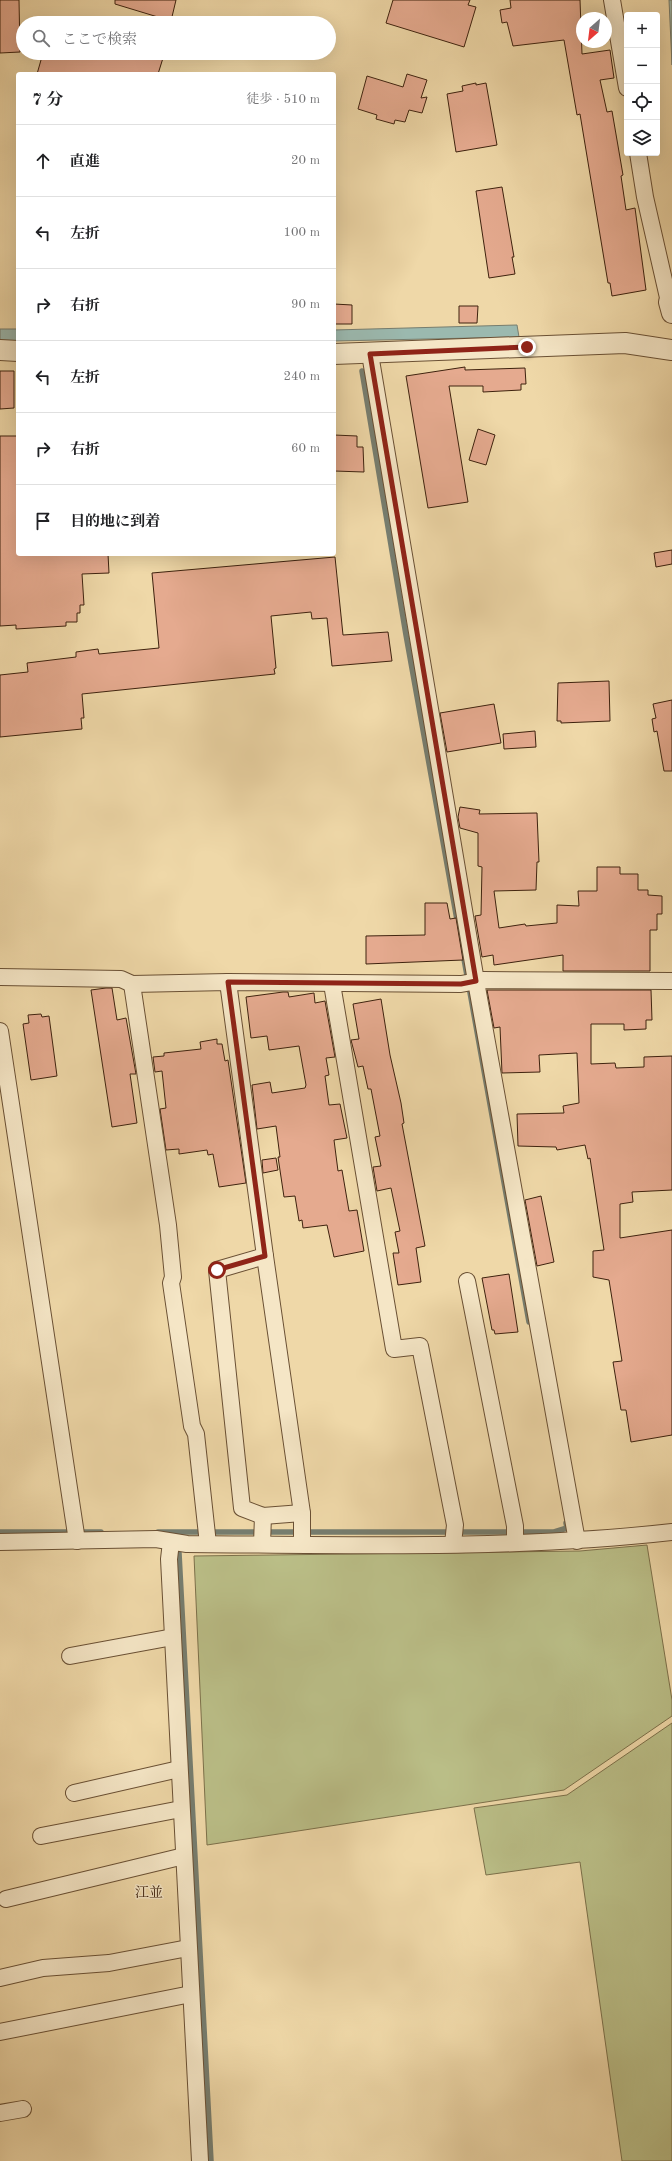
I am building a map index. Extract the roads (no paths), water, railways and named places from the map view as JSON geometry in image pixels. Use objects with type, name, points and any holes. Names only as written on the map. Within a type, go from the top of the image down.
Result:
[{"type":"street","points":[[612,0],[626,84]]},
{"type":"street","points":[[638,156],[645,197],[670,308]]},
{"type":"street","points":[[336,354],[370,354],[625,343],[672,350]]},
{"type":"street","points":[[0,350],[16,351]]},
{"type":"street","points":[[370,354],[469,983],[577,1541]]},
{"type":"street","points":[[0,977],[121,979],[132,984],[228,982],[332,984],[672,981]]},
{"type":"street","points":[[228,982],[302,1531]]},
{"type":"street","points":[[132,984],[168,1225],[173,1276],[171,1283],[192,1426],[196,1434],[207,1537]]},
{"type":"street","points":[[332,984],[394,1350],[420,1346],[454,1536]]},
{"type":"street","points":[[0,1031],[76,1535]]},
{"type":"street","points":[[265,1256],[217,1270],[242,1508],[262,1531],[302,1531]]},
{"type":"street","points":[[467,1281],[515,1536]]},
{"type":"street","points":[[0,1542],[76,1535],[156,1539],[171,1542],[262,1531],[454,1536],[515,1536],[577,1541],[672,1532]]},
{"type":"street","points":[[171,1542],[169,1559],[200,2161]]},
{"type":"street","points":[[70,1656],[173,1637]]},
{"type":"street","points":[[74,1793],[179,1769]]},
{"type":"street","points":[[41,1836],[181,1809]]},
{"type":"street","points":[[6,1899],[184,1856]]},
{"type":"street","points":[[0,1978],[43,1968],[109,1963],[188,1948]]},
{"type":"street","points":[[0,2032],[191,1994]]},
{"type":"street","points":[[0,2113],[23,2109]]},
{"type":"water","points":[[669,0],[672,0],[672,65]]},
{"type":"water","points":[[517,325],[519,337],[336,341],[336,330]]},
{"type":"water","points":[[0,329],[16,329],[16,341],[0,341]]},
{"type":"waterway","points":[[362,371],[406,635],[529,1322]]},
{"type":"waterway","points":[[158,1532],[554,1532],[567,1528],[566,1523]]},
{"type":"waterway","points":[[0,1532],[101,1532]]},
{"type":"waterway","points":[[179,1553],[211,2161]]},
{"type":"district","name":"江並","points":[[149,1893]]}]
